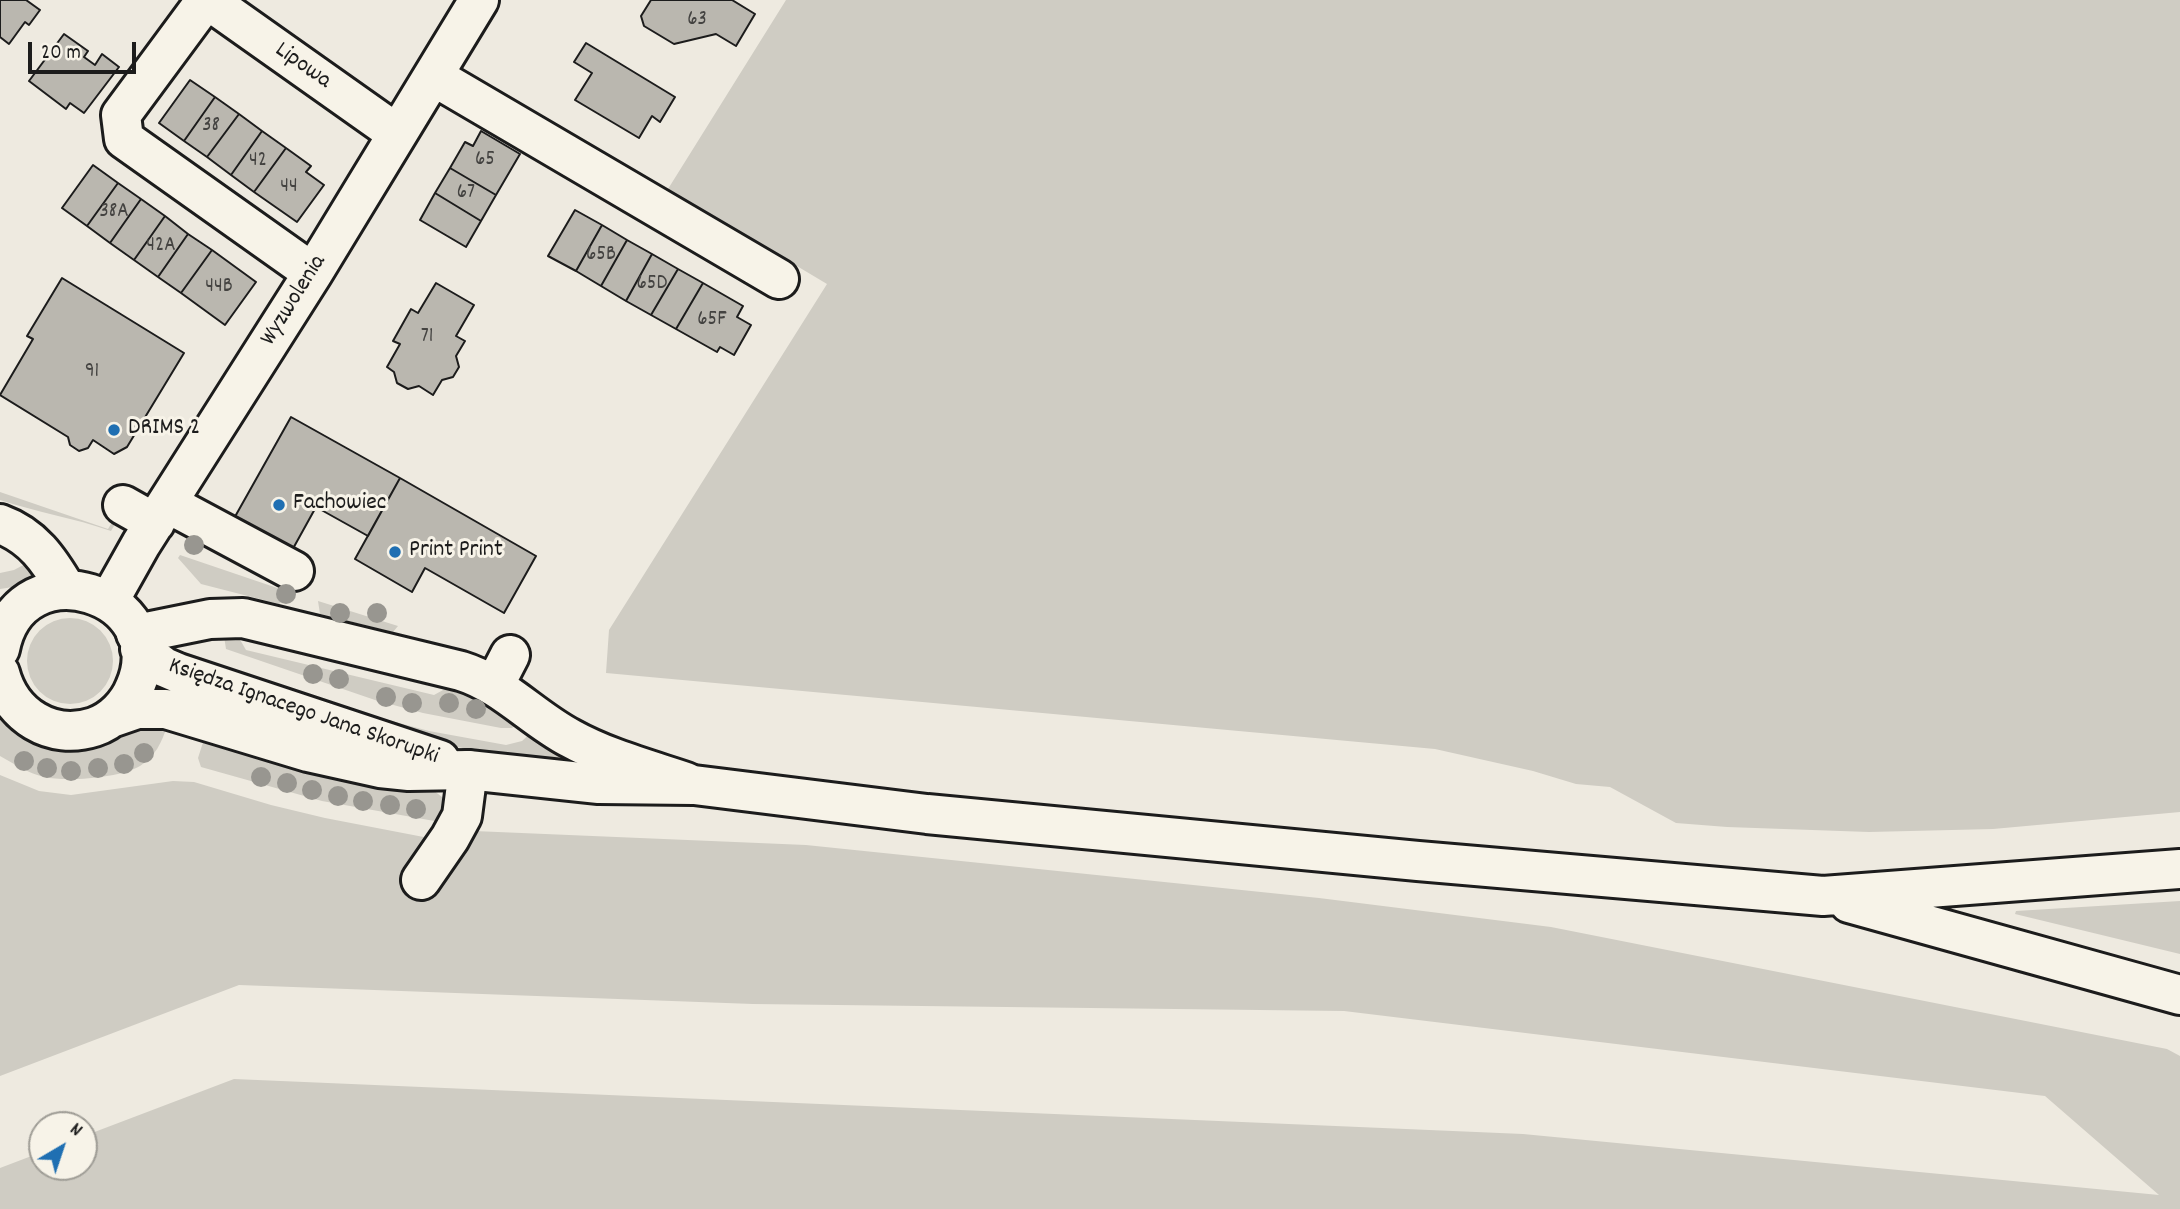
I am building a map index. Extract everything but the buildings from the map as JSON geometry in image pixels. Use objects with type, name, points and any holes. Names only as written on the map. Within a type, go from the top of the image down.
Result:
[{"type":"main road","name":"Lipowa","points":[[207,0],[397,133]]},
{"type":"main road","points":[[207,0],[121,115],[124,139],[313,273]]},
{"type":"main road","name":"Wyzwolenia","points":[[109,601],[148,510],[313,273],[479,0]]},
{"type":"main road","points":[[433,76],[779,279]]},
{"type":"main road","points":[[148,510],[294,571]]},
{"type":"main road","points":[[0,524],[22,533],[50,561],[34,598],[7,626],[1,672],[11,699],[21,712],[34,722],[49,728],[65,731],[97,726],[121,710],[134,690],[141,669],[138,641],[125,615],[109,601],[95,594],[34,598]]},
{"type":"main road","points":[[138,641],[209,619],[243,618],[461,670],[502,670],[552,727],[604,754],[694,785],[968,818],[1418,862],[1823,896],[2180,869]]},
{"type":"main road","name":"Księdza Ignacego Jana Skorupki","points":[[138,641],[164,667],[178,673],[468,770]]},
{"type":"main road","name":"Księdza Ignacego Jana Skorupki","points":[[111,718],[137,709],[166,709],[343,761],[409,771],[468,770],[599,784],[694,785]]},
{"type":"main road","points":[[421,880],[456,828],[464,804],[468,770]]},
{"type":"main road","points":[[1823,896],[2180,995]]},
{"type":"shaded area","points":[[786,0],[2180,0],[2180,812],[1993,829],[1869,832],[1676,823],[1610,787],[1576,784],[1533,771],[1435,749],[606,673],[609,630],[827,284],[668,189]]},
{"type":"shaded area","points":[[0,492],[108,529],[114,519],[117,521],[111,531],[0,500]]},
{"type":"shaded area","points":[[180,555],[292,593],[279,604],[201,584],[178,558]]},
{"type":"shaded area","points":[[29,562],[35,576],[19,586],[0,589],[0,573],[14,570]]},
{"type":"shaded area","points":[[318,601],[398,626],[393,632],[320,614]]},
{"type":"shaded area","points":[[70,618],[94,625],[106,637],[113,661],[106,685],[94,697],[70,704],[46,697],[34,685],[27,661],[34,637],[46,625]]},
{"type":"shaded area","points":[[223,630],[235,631],[246,650],[434,695],[454,684],[520,721],[512,728],[501,728],[423,713],[375,700],[226,649]]},
{"type":"shaded area","points":[[229,669],[358,712],[429,731],[506,745],[522,741],[534,730],[580,763],[500,755],[426,741],[225,677]]},
{"type":"shaded area","points":[[0,717],[19,735],[30,741],[68,750],[94,746],[133,728],[167,726],[157,749],[140,766],[107,776],[54,778],[32,773],[0,756]]},
{"type":"shaded area","points":[[206,733],[429,787],[442,797],[447,807],[440,822],[322,801],[201,767],[198,758]]},
{"type":"shaded area","points":[[0,775],[39,791],[71,795],[173,781],[194,782],[325,818],[434,839],[474,831],[806,845],[1319,898],[1551,927],[2167,1049],[2180,1056],[2180,1209],[0,1209],[0,1168],[28,1157],[28,1181],[98,1181],[98,1131],[234,1079],[1523,1134],[2159,1195],[2045,1096],[1344,1011],[753,1004],[239,985],[0,1076]]},
{"type":"shaded area","points":[[2180,901],[2180,954],[2015,914],[2016,911]]},
{"type":"place","name":"DRIMS 2","points":[[114,430]]},
{"type":"place","name":"Fachowiec","points":[[279,505]]},
{"type":"place","name":"Print Print","points":[[395,552]]}]
